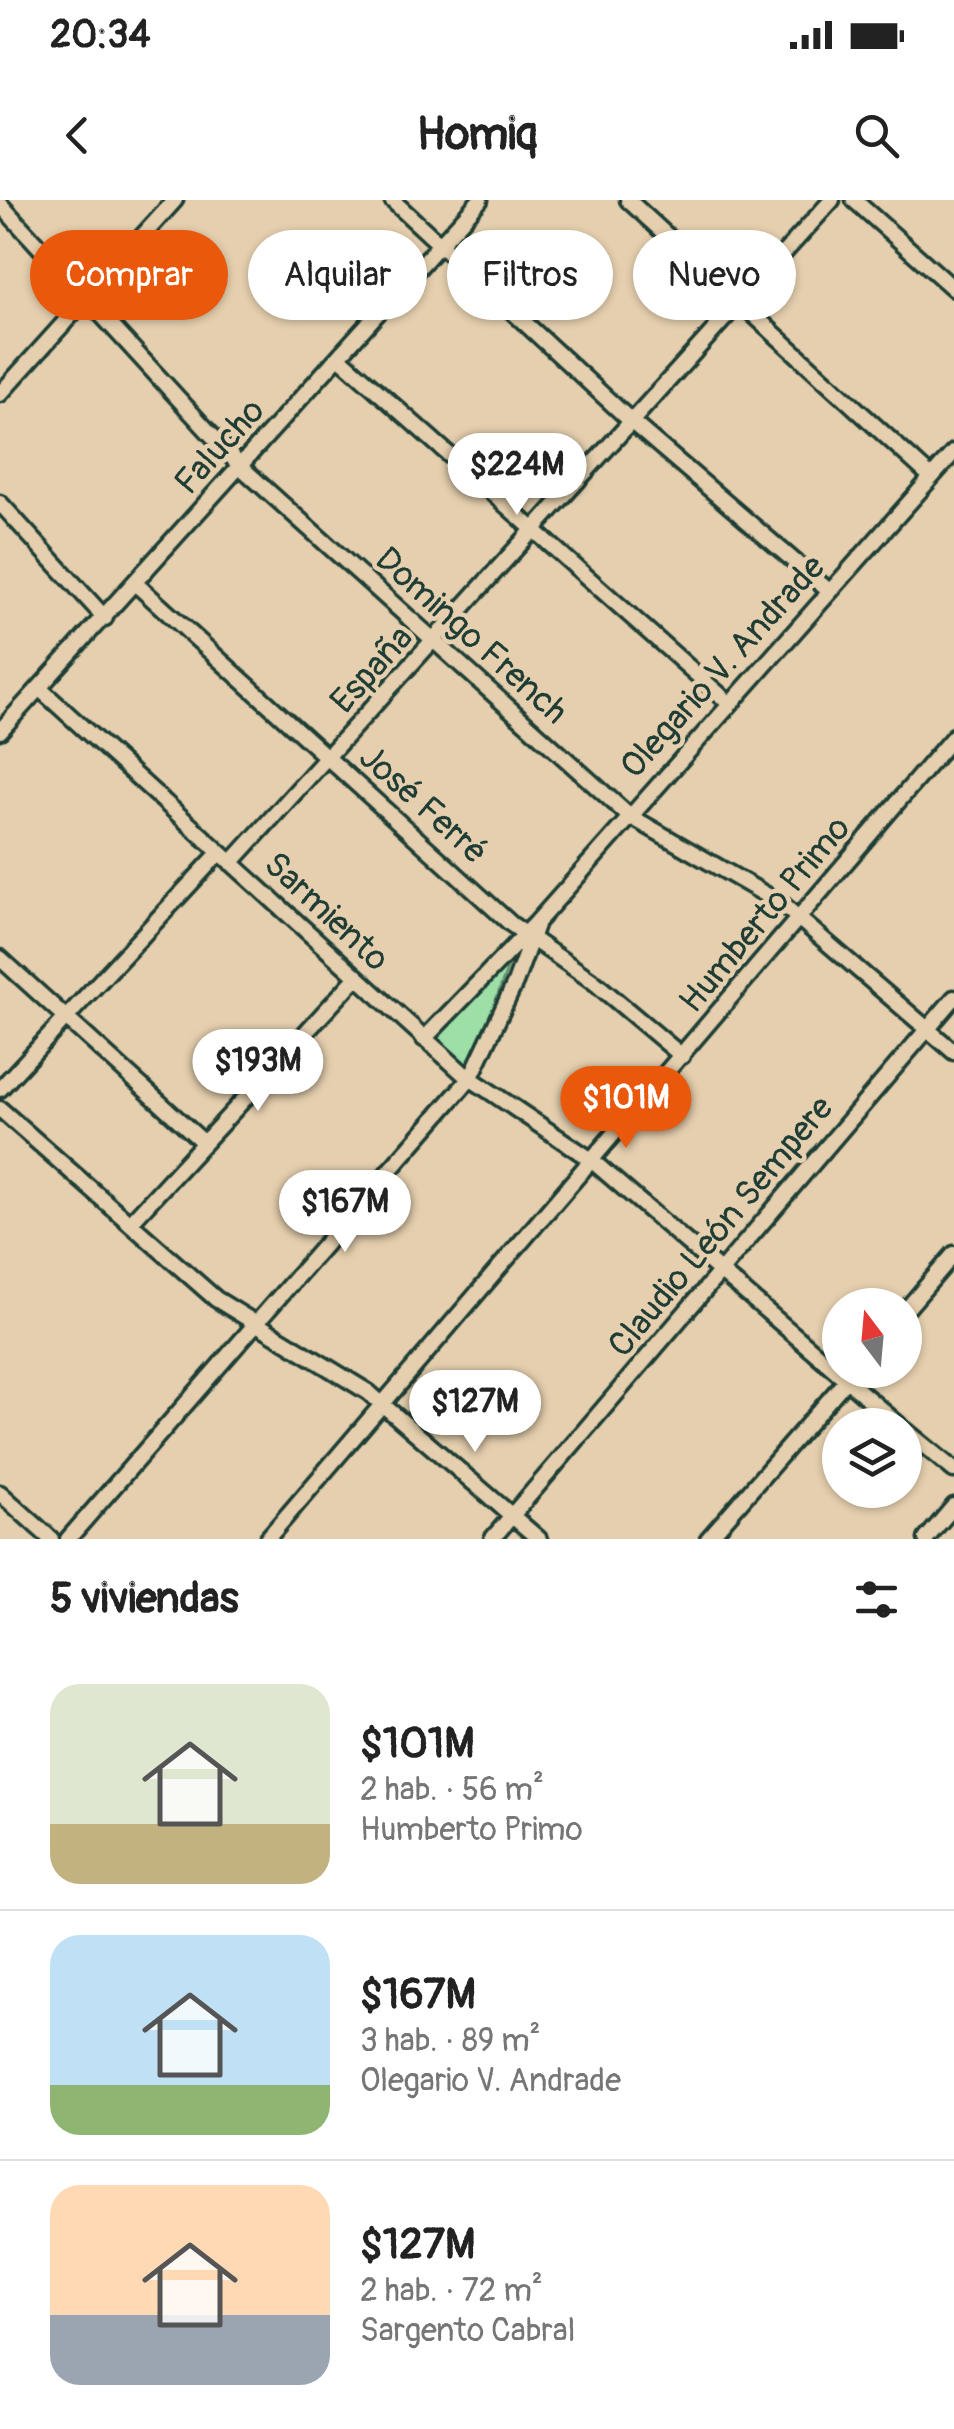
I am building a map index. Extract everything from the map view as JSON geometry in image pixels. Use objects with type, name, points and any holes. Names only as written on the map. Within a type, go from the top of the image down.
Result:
[{"type":"street","points":[[148,230],[175,200]]},
{"type":"street","points":[[392,200],[633,423],[829,591]]},
{"type":"street","name":"Falucho","points":[[0,731],[480,200]]},
{"type":"street","points":[[628,200],[661,230]]},
{"type":"street","name":"España","points":[[796,241],[832,200]]},
{"type":"street","points":[[854,200],[954,290]]},
{"type":"street","name":"Domingo French","points":[[0,204],[30,236]]},
{"type":"street","points":[[0,394],[67,320]]},
{"type":"street","name":"Domingo French","points":[[107,320],[241,467],[628,815],[800,918],[954,1052]]},
{"type":"street","name":"España","points":[[0,1089],[64,1018],[330,759],[726,320]]},
{"type":"street","points":[[760,320],[931,477]]},
{"type":"street","points":[[340,356],[533,533],[730,704]]},
{"type":"street","name":"Olegario V. Andrade","points":[[68,1539],[471,1078],[537,922],[954,452]]},
{"type":"street","points":[[0,503],[104,618]]},
{"type":"street","name":"José Ferré","points":[[136,584],[528,936],[594,982],[682,1056]]},
{"type":"street","name":"Sarmiento","points":[[39,688],[424,1039],[471,1078],[590,1159],[822,1353]]},
{"type":"street","name":"Humberto Primo","points":[[267,1539],[954,736]]},
{"type":"street","name":"Olegario V. Andrade","points":[[424,1039],[528,936]]},
{"type":"street","points":[[0,958],[203,1142]]},
{"type":"street","points":[[130,1223],[356,978]]},
{"type":"street","name":"Claudio León Sempere","points":[[492,1539],[954,998]]},
{"type":"street","points":[[0,1108],[216,1299],[382,1404],[539,1539]]},
{"type":"street","points":[[922,1291],[954,1254]]},
{"type":"street","points":[[708,1539],[839,1388]]},
{"type":"street","name":"Sarmiento","points":[[863,1388],[883,1408]]},
{"type":"street","name":"Sarmiento","points":[[922,1444],[954,1470]]},
{"type":"street","points":[[0,1493],[51,1539]]},
{"type":"street","points":[[926,1539],[954,1506]]},
{"type":"green space","points":[[512,955],[473,1064],[465,1067],[434,1040]]}]
